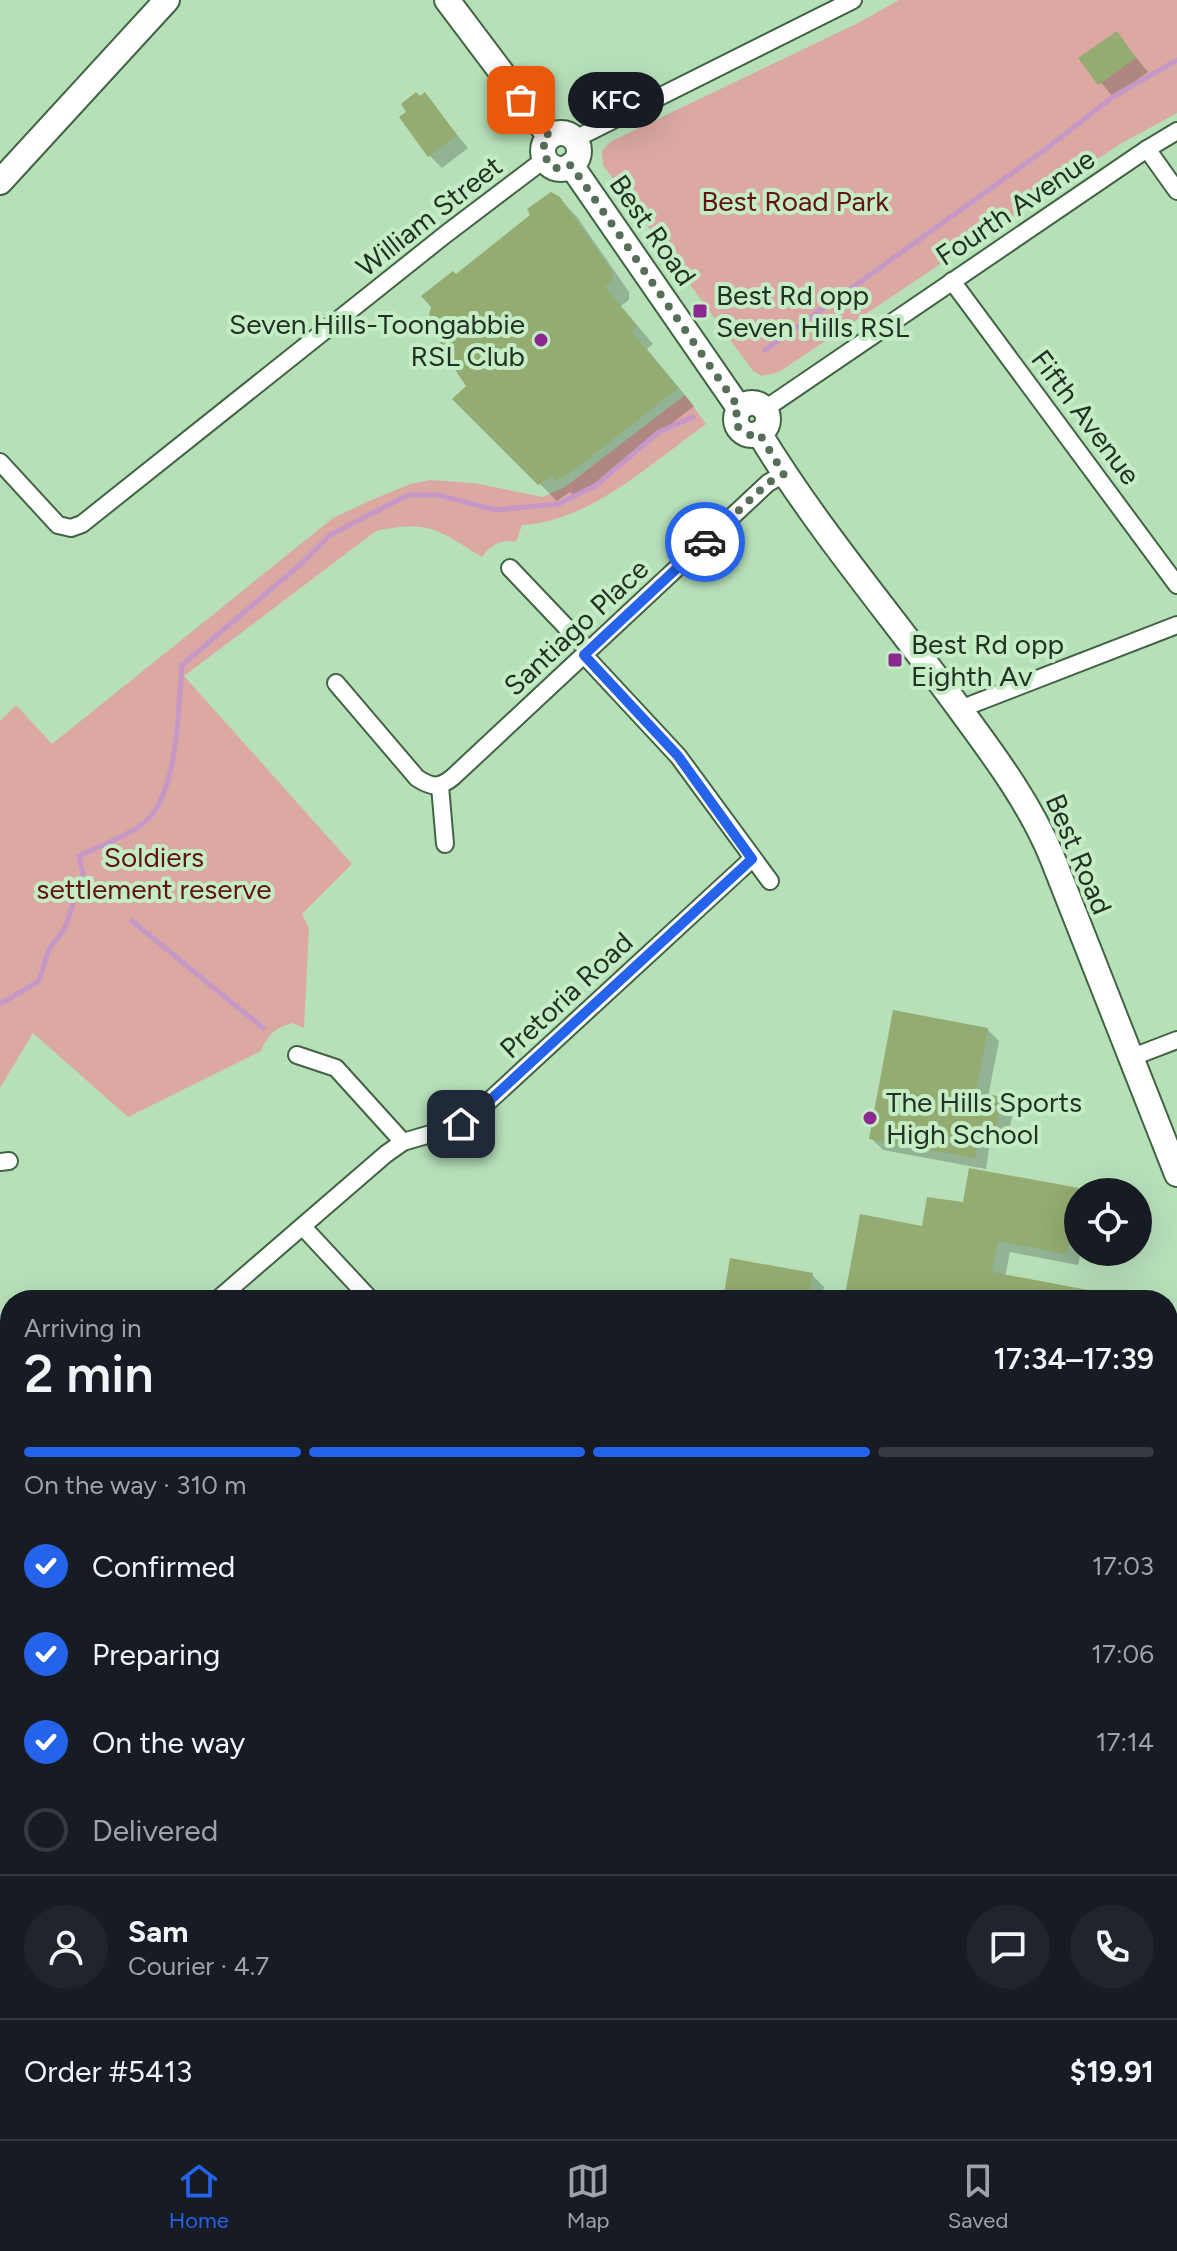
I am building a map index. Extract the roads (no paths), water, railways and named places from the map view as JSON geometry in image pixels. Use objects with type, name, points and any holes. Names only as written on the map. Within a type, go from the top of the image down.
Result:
[{"type":"main road","points":[[0,182],[167,0]]},
{"type":"main road","points":[[447,0],[547,148],[553,167],[566,168],[579,153],[575,139],[560,133],[547,148]]},
{"type":"main road","name":"Best Road","points":[[571,165],[739,408]]},
{"type":"main road","points":[[752,402],[765,409],[768,423],[759,433],[750,435],[738,427],[735,417],[739,408],[752,402]]},
{"type":"main road","name":"Best Road","points":[[759,433],[784,474],[1012,780],[1039,826],[1177,1174]]},
{"type":"street","points":[[575,139],[853,0]]},
{"type":"street","name":"Fourth Avenue","points":[[765,409],[1177,131]]},
{"type":"street","name":"William Street","points":[[0,462],[58,525],[71,528],[82,524],[446,234],[547,148]]},
{"type":"street","points":[[1147,149],[1177,191]]},
{"type":"street","name":"Fifth Avenue","points":[[952,281],[1177,585]]},
{"type":"street","name":"Santiago Place","points":[[440,786],[768,483],[784,474]]},
{"type":"street","points":[[510,568],[678,756],[770,881]]},
{"type":"street","points":[[960,709],[1177,625]]},
{"type":"street","points":[[336,683],[417,778],[431,786],[440,786],[445,844]]},
{"type":"street","name":"Pretoria Road","points":[[229,1290],[386,1154],[403,1142],[451,1128],[469,1119],[752,859]]},
{"type":"street","points":[[1130,1058],[1177,1040]]},
{"type":"street","points":[[297,1055],[336,1068],[403,1142]]},
{"type":"street","points":[[303,1227],[362,1290]]},
{"type":"waterway","points":[[765,350],[1043,151],[1113,97],[1177,60]]},
{"type":"waterway","points":[[0,1004],[39,981],[49,949],[65,928],[83,874],[79,856],[119,838],[154,813],[170,774],[182,665],[302,563],[330,535],[408,495],[438,495],[496,510],[558,504],[595,486],[659,432],[693,417]]},
{"type":"waterway","points":[[132,921],[263,1028]]},
{"type":"place","name":"KFC","points":[[521,100]]},
{"type":"place","name":"Best Rd opp Seven Hills RSL","points":[[700,311]]},
{"type":"place","name":"Seven Hills-Toongabbie RSL Club","points":[[541,340]]},
{"type":"place","name":"Best Rd opp Eighth Av","points":[[895,660]]},
{"type":"place","name":"The Hills Sports High School","points":[[870,1118]]},
{"type":"park label","name":"Best Road Park","points":[[795,201]]},
{"type":"park label","name":"Soldiers settlement reserve","points":[[154,873]]}]
